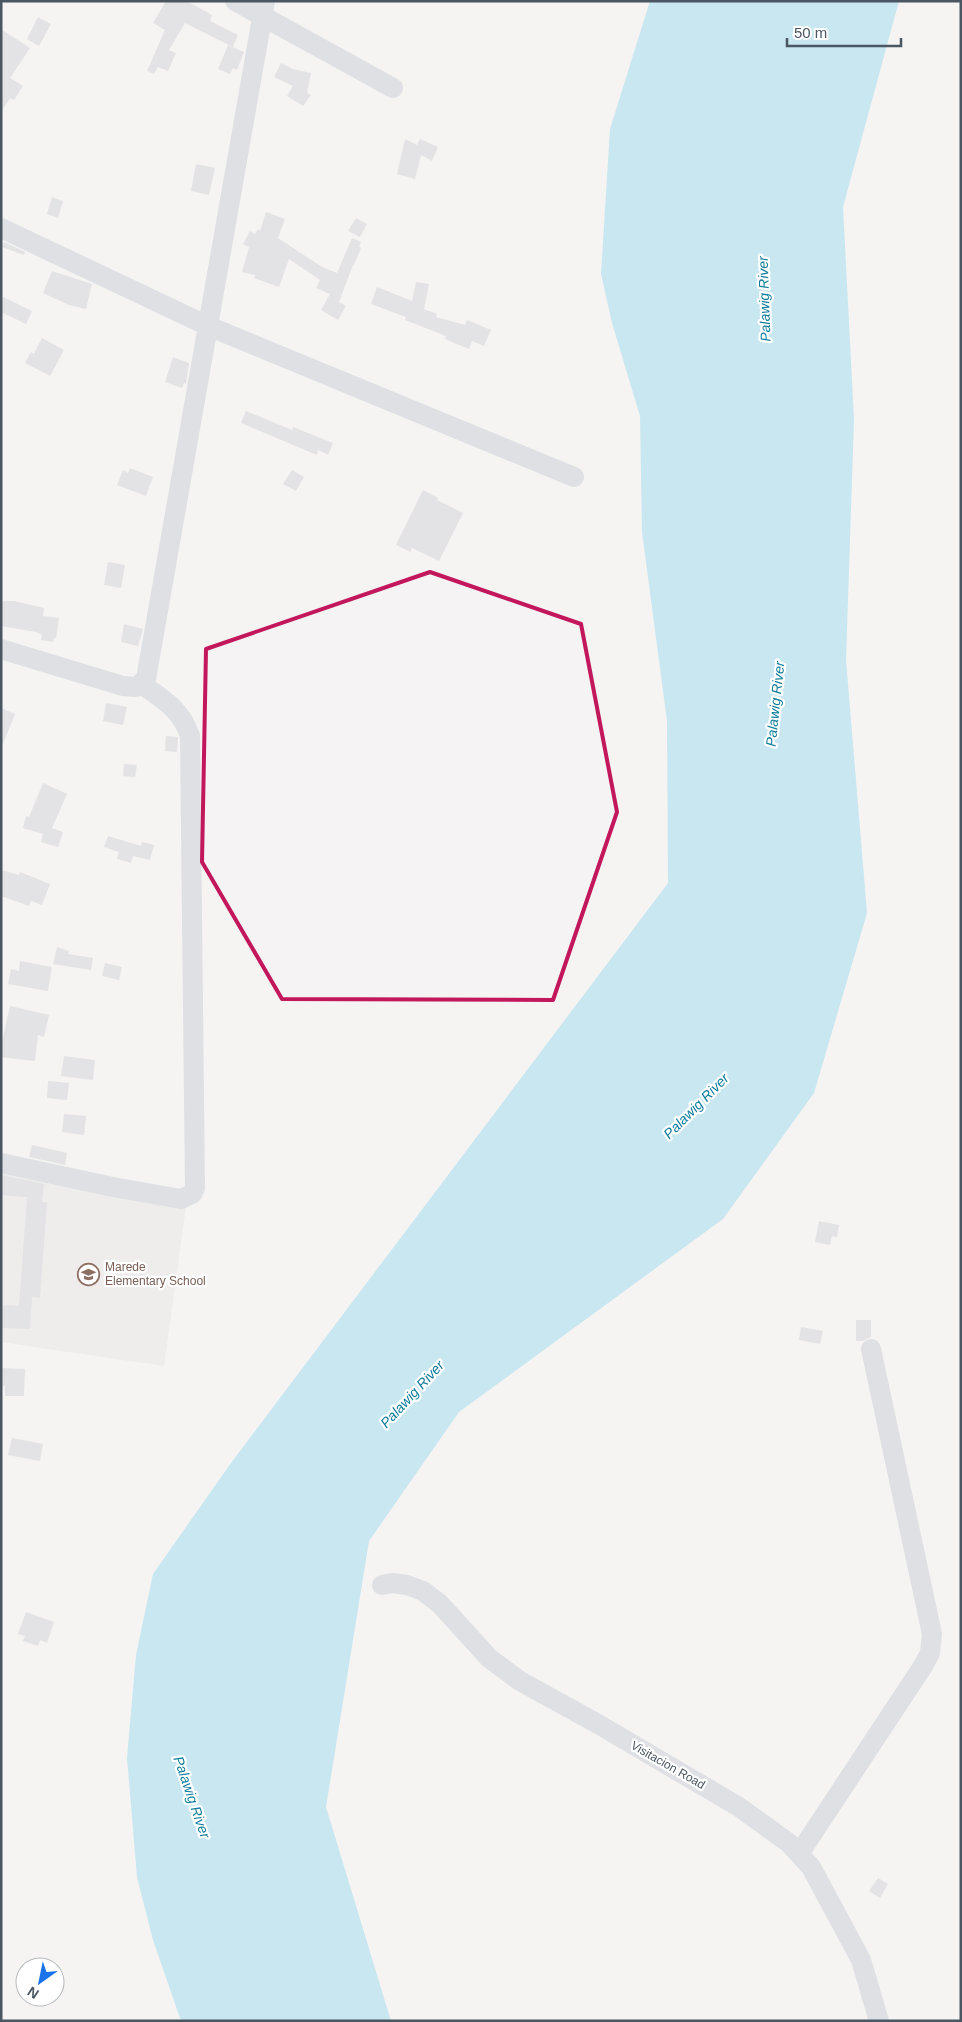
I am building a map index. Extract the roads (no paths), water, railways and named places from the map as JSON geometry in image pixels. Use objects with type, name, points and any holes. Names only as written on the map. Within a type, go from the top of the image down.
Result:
[{"type":"street","points":[[235,1],[264,9],[393,88]]},
{"type":"street","points":[[1,649],[122,686],[136,687],[146,679],[149,671],[264,9]]},
{"type":"street","points":[[1,228],[208,326],[574,477]]},
{"type":"street","points":[[1,1163],[113,1187],[181,1199],[192,1194],[195,1188],[190,736],[186,724],[170,704],[141,684]]},
{"type":"street","points":[[799,1854],[906,1696],[923,1666],[932,1644],[932,1634],[871,1349]]},
{"type":"street","name":"Visitacion Road","points":[[382,1585],[392,1583],[407,1585],[423,1591],[440,1604],[489,1658],[520,1682],[598,1724],[739,1807],[789,1843],[811,1867],[861,1960],[879,2021]]},
{"type":"water","name":"Palawig River","points":[[650,1],[899,1],[843,207],[854,419],[846,660],[867,913],[814,1093],[723,1219],[459,1412],[369,1541],[326,1807],[391,2021],[181,2021],[153,1940],[137,1877],[127,1758],[136,1655],[153,1574],[231,1463],[668,883],[667,721],[642,532],[640,416],[612,323],[601,274],[610,129]]},
{"type":"place","name":"Marede Elementary School","points":[[89,1274]]}]
